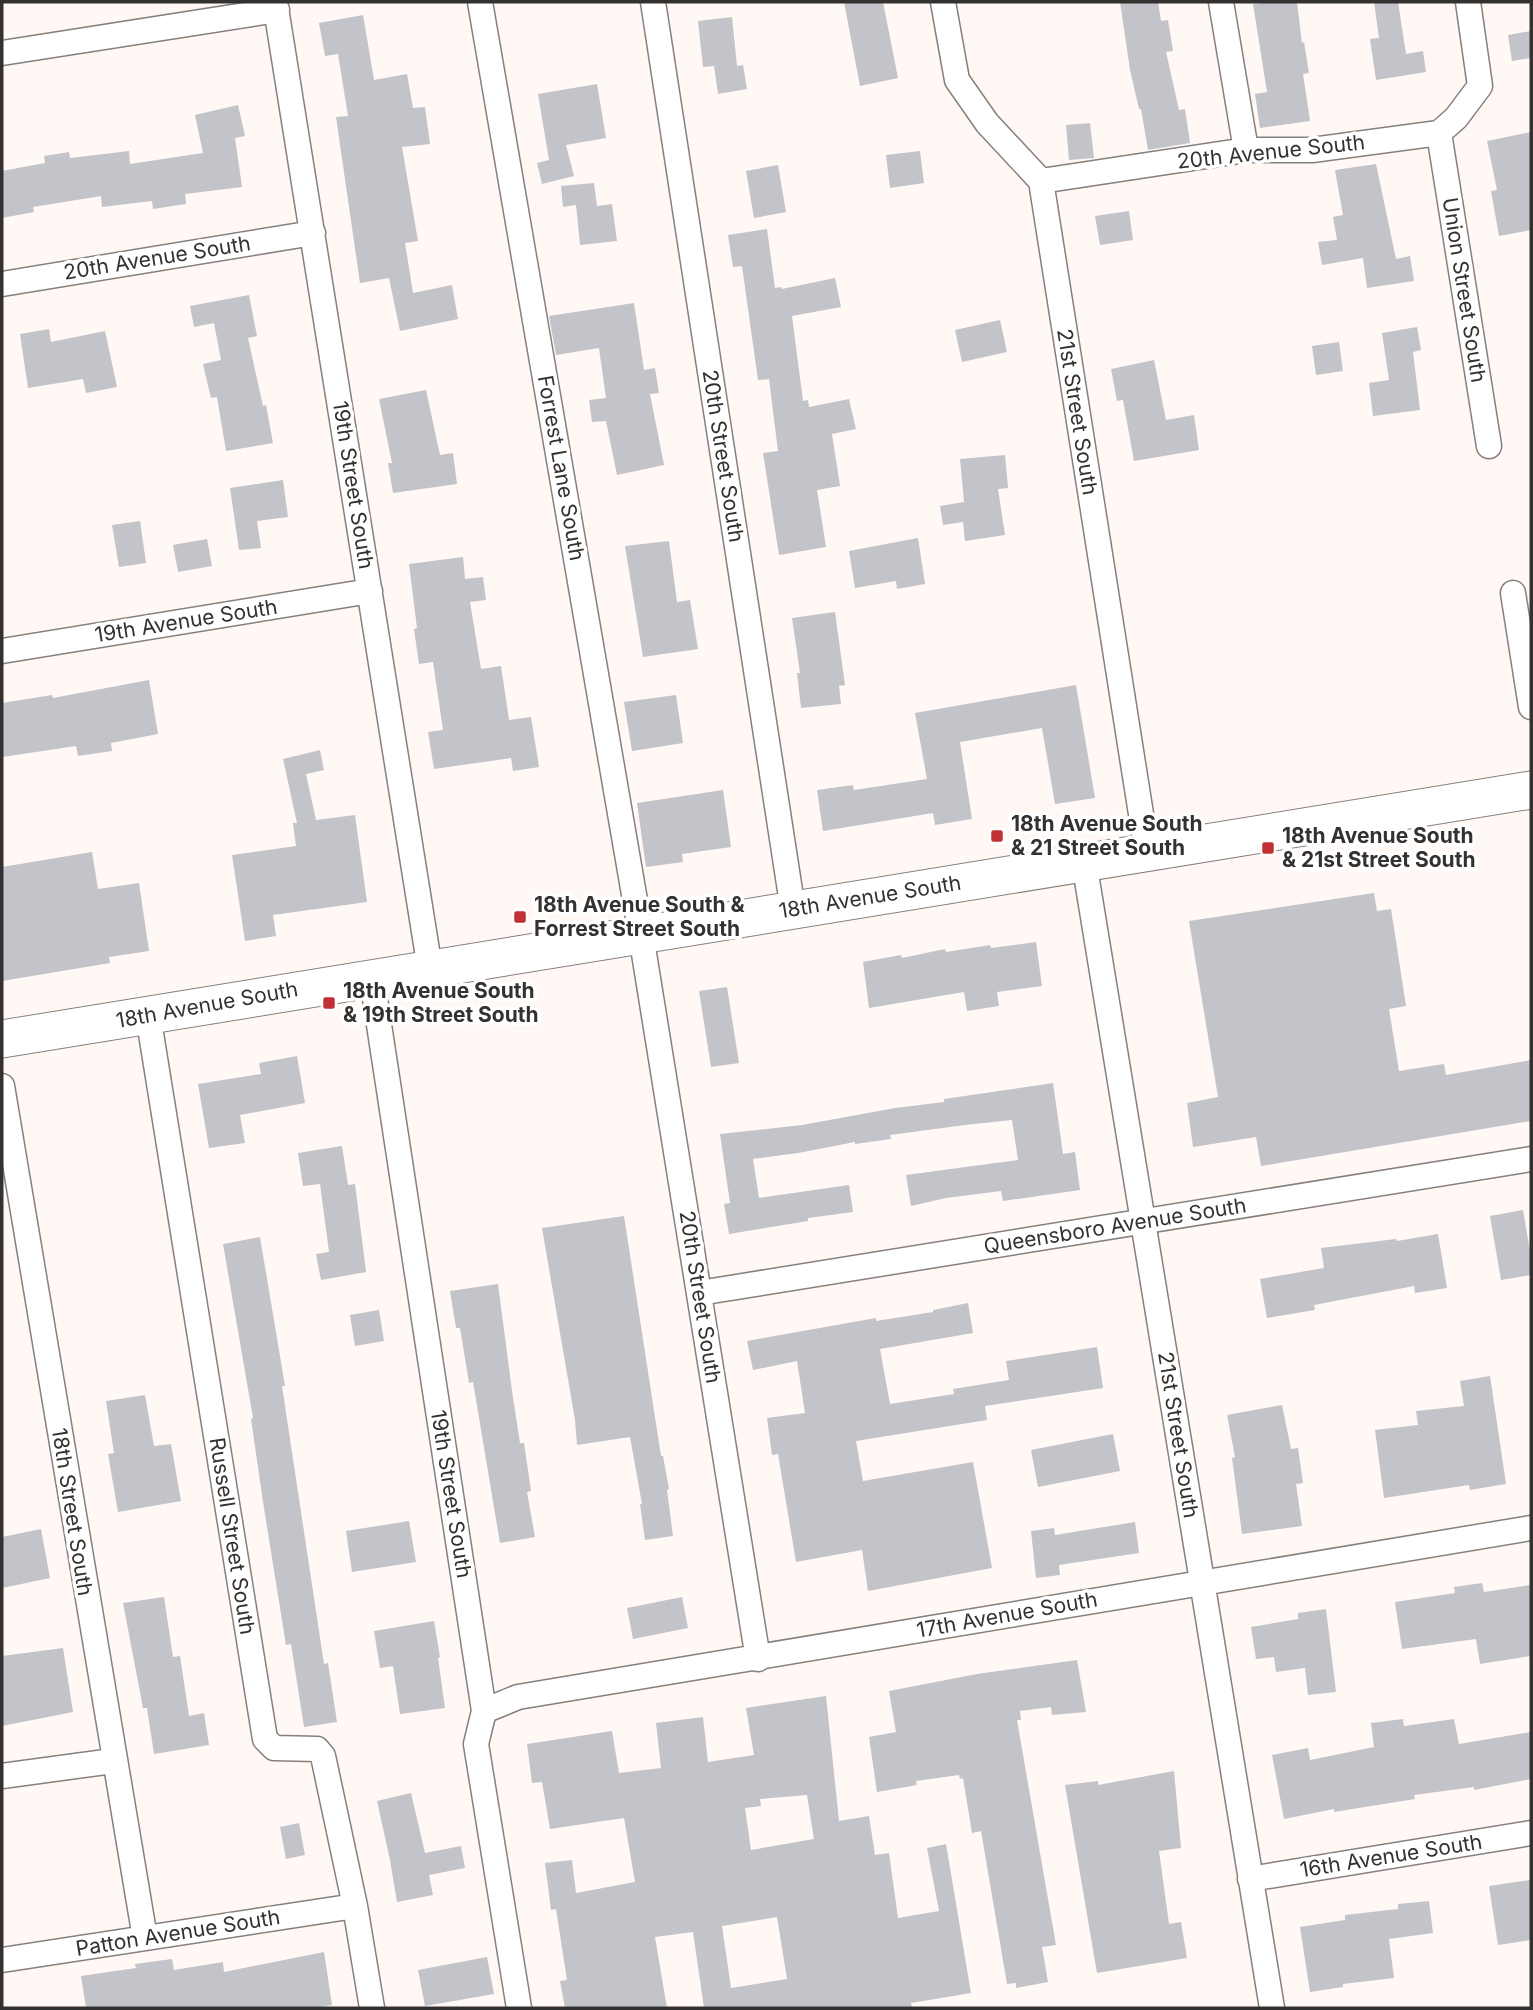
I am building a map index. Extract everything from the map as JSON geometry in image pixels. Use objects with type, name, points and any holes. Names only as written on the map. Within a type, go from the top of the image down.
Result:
[{"type":"street","name":"Forrest Lane South","points":[[480,2],[641,935]]},
{"type":"street","name":"20th Street South","points":[[653,2],[793,910]]},
{"type":"street","points":[[943,2],[957,80],[988,123],[1041,181]]},
{"type":"street","points":[[1221,2],[1246,150]]},
{"type":"street","points":[[1439,133],[1457,118],[1480,86],[1468,2]]},
{"type":"street","points":[[2,53],[276,6]]},
{"type":"street","name":"19th Street South","points":[[276,6],[430,969]]},
{"type":"street","name":"20th Avenue South","points":[[1041,181],[1246,150],[1312,150],[1439,133]]},
{"type":"street","name":"Union Street South","points":[[1439,133],[1489,446]]},
{"type":"street","name":"21st Street South","points":[[1041,181],[1147,852]]},
{"type":"street","name":"20th Avenue South","points":[[2,284],[313,233]]},
{"type":"street","name":"19th Avenue South","points":[[2,651],[370,591]]},
{"type":"street","points":[[1513,593],[1531,707]]},
{"type":"street","name":"18th Avenue South","points":[[2,1039],[1531,790]]},
{"type":"street","name":"21st Street South","points":[[1084,862],[1272,2008]]},
{"type":"street","name":"20th Street South","points":[[641,935],[758,1659]]},
{"type":"street","name":"19th Street South","points":[[372,979],[484,1711],[476,1744],[519,2008]]},
{"type":"street","name":"Russell Street South","points":[[148,1015],[265,1739],[274,1748],[317,1749],[323,1756],[355,1906],[372,2008]]},
{"type":"street","name":"18th Street South","points":[[2,1086],[113,1761],[145,1938]]},
{"type":"street","name":"Queensboro Avenue South","points":[[699,1293],[1531,1159]]},
{"type":"street","name":"17th Avenue South","points":[[484,1711],[519,1697],[1531,1528]]},
{"type":"street","points":[[2,1776],[113,1761]]},
{"type":"street","name":"16th Avenue South","points":[[1250,1880],[1531,1833]]},
{"type":"street","name":"Patton Avenue South","points":[[2,1960],[355,1906]]},
{"type":"building","points":[[844,2],[883,2],[898,78],[860,86]]},
{"type":"building","points":[[1120,2],[1158,2],[1161,21],[1168,20],[1173,51],[1166,52],[1179,110],[1185,109],[1190,143],[1148,150],[1141,109],[1130,70]]},
{"type":"building","points":[[1297,2],[1309,73],[1303,74],[1310,121],[1260,128],[1255,94],[1267,92],[1253,4]]},
{"type":"building","points":[[1374,2],[1398,2],[1406,54],[1423,51],[1426,72],[1376,80],[1370,39],[1379,38]]},
{"type":"building","points":[[363,15],[374,80],[407,74],[413,108],[425,107],[430,144],[402,147],[418,241],[405,243],[413,293],[452,285],[458,319],[400,331],[389,278],[360,283],[336,117],[348,116],[338,54],[325,56],[319,23]]},
{"type":"building","points":[[732,17],[737,66],[743,65],[747,89],[718,94],[714,66],[703,67],[698,21]]},
{"type":"building","points":[[1531,31],[1531,58],[1512,61],[1508,35]]},
{"type":"building","points":[[597,84],[606,138],[566,145],[574,176],[542,184],[537,163],[549,160],[538,94]]},
{"type":"building","points":[[238,105],[245,136],[235,138],[242,187],[185,194],[186,204],[153,209],[152,201],[102,207],[101,196],[33,207],[34,212],[2,218],[2,171],[45,163],[44,156],[69,152],[70,158],[129,151],[130,164],[203,153],[195,115]]},
{"type":"building","points":[[1090,123],[1094,158],[1069,160],[1066,125]]},
{"type":"building","points":[[1531,132],[1531,230],[1499,236],[1491,191],[1497,190],[1487,141]]},
{"type":"building","points":[[920,151],[924,183],[890,188],[886,155]]},
{"type":"building","points":[[1376,164],[1396,259],[1410,256],[1414,281],[1367,288],[1363,258],[1322,265],[1318,242],[1337,240],[1333,217],[1343,215],[1335,170]]},
{"type":"building","points":[[778,165],[786,212],[754,218],[746,171]]},
{"type":"building","points":[[594,183],[597,206],[612,204],[617,241],[580,245],[576,205],[563,207],[561,186]]},
{"type":"building","points":[[1129,211],[1133,240],[1100,245],[1095,216]]},
{"type":"building","points":[[767,229],[775,288],[782,289],[835,278],[841,307],[792,316],[803,401],[808,400],[809,407],[849,399],[856,429],[832,434],[840,486],[817,490],[826,547],[779,555],[763,453],[778,451],[769,379],[758,380],[742,266],[733,267],[728,235]]},
{"type":"building","points":[[249,295],[257,336],[248,338],[273,443],[226,451],[217,397],[211,398],[203,364],[221,360],[214,323],[194,327],[190,306]]},
{"type":"building","points":[[634,303],[644,370],[655,368],[659,393],[650,394],[664,465],[617,475],[606,421],[592,422],[589,400],[606,398],[599,348],[556,355],[549,316]]},
{"type":"building","points":[[1000,320],[1007,352],[962,362],[955,330]]},
{"type":"building","points":[[1417,327],[1421,350],[1413,352],[1420,410],[1373,416],[1369,383],[1389,380],[1382,333]]},
{"type":"building","points":[[49,329],[51,342],[105,331],[117,387],[86,393],[83,379],[28,388],[20,334]]},
{"type":"building","points":[[1339,342],[1343,371],[1316,375],[1312,346]]},
{"type":"building","points":[[1154,360],[1166,420],[1194,415],[1199,450],[1134,461],[1123,400],[1117,401],[1111,369]]},
{"type":"building","points":[[426,390],[440,455],[453,453],[457,484],[393,493],[388,463],[392,463],[379,399]]},
{"type":"building","points":[[1005,455],[1008,488],[998,489],[1005,535],[965,541],[963,522],[943,525],[940,506],[964,502],[960,459]]},
{"type":"building","points":[[283,480],[288,517],[257,521],[261,548],[239,550],[230,488]]},
{"type":"building","points":[[140,521],[146,563],[119,567],[112,525]]},
{"type":"building","points":[[918,538],[925,584],[897,589],[896,581],[855,588],[849,551]]},
{"type":"building","points":[[207,539],[212,566],[178,572],[173,545]]},
{"type":"building","points":[[669,541],[677,602],[690,600],[698,649],[643,657],[625,546]]},
{"type":"building","points":[[463,557],[465,579],[483,577],[486,600],[470,602],[481,669],[501,666],[509,720],[531,717],[539,767],[513,771],[511,758],[434,769],[428,732],[443,730],[433,662],[419,664],[409,564]]},
{"type":"building","points":[[835,612],[845,685],[839,686],[841,704],[801,708],[797,673],[800,673],[792,618]]},
{"type":"building","points":[[149,680],[158,734],[111,743],[112,751],[78,756],[76,746],[2,757],[2,703],[52,695],[53,698]]},
{"type":"building","points":[[1076,685],[1095,798],[1055,804],[1042,728],[960,742],[972,819],[935,825],[933,813],[823,831],[817,790],[853,785],[854,790],[927,779],[915,713]]},
{"type":"building","points":[[676,695],[683,743],[632,751],[624,702]]},
{"type":"building","points":[[320,750],[324,770],[306,774],[316,820],[355,815],[367,902],[273,915],[276,936],[245,941],[232,855],[296,846],[293,823],[297,823],[283,759]]},
{"type":"building","points":[[723,790],[731,847],[682,854],[683,862],[646,867],[637,803]]},
{"type":"building","points":[[92,852],[98,889],[139,883],[149,951],[109,957],[110,963],[2,981],[2,867]]},
{"type":"building","points":[[1374,893],[1377,911],[1391,909],[1406,1006],[1389,1009],[1399,1071],[1444,1064],[1446,1075],[1531,1060],[1531,1121],[1261,1166],[1256,1137],[1193,1147],[1187,1103],[1218,1097],[1189,921]]},
{"type":"building","points":[[1036,942],[1042,986],[997,992],[999,1006],[967,1011],[964,992],[869,1008],[863,962],[901,955],[902,958],[945,949],[946,952]]},
{"type":"building","points":[[727,987],[739,1063],[711,1067],[699,991]]},
{"type":"building","points":[[297,1056],[305,1103],[240,1115],[245,1143],[209,1148],[198,1084],[261,1074],[259,1063]]},
{"type":"building","points":[[1053,1083],[1063,1154],[1075,1152],[1080,1190],[1003,1201],[1001,1191],[946,1198],[911,1206],[906,1175],[1018,1160],[1012,1120],[965,1125],[890,1135],[891,1139],[855,1142],[753,1159],[759,1198],[849,1185],[853,1212],[729,1234],[724,1204],[730,1203],[720,1134],[802,1125],[944,1102],[944,1099]]},
{"type":"building","points":[[342,1146],[348,1185],[355,1184],[366,1272],[321,1280],[316,1254],[329,1252],[320,1184],[303,1186],[298,1153]]},
{"type":"building","points":[[1523,1210],[1531,1257],[1531,1275],[1501,1280],[1490,1216]]},
{"type":"building","points":[[624,1216],[661,1456],[669,1489],[673,1536],[645,1540],[642,1504],[630,1437],[577,1445],[542,1228]]},
{"type":"building","points":[[1438,1234],[1447,1288],[1415,1293],[1414,1286],[1314,1305],[1315,1310],[1267,1318],[1260,1279],[1324,1268],[1321,1248]]},
{"type":"building","points":[[260,1237],[285,1386],[282,1386],[324,1664],[328,1663],[337,1722],[304,1727],[291,1644],[286,1645],[263,1502],[251,1419],[253,1418],[223,1244]]},
{"type":"building","points":[[498,1284],[520,1443],[524,1443],[531,1491],[527,1492],[535,1537],[500,1543],[473,1382],[469,1383],[460,1328],[456,1328],[450,1291]]},
{"type":"building","points":[[968,1303],[973,1333],[880,1349],[890,1404],[954,1394],[953,1389],[1009,1380],[1006,1361],[1097,1347],[1103,1388],[985,1406],[987,1420],[856,1441],[863,1481],[973,1462],[992,1568],[868,1591],[862,1550],[796,1562],[778,1454],[772,1455],[767,1418],[805,1413],[797,1361],[753,1370],[747,1341],[876,1318],[876,1321],[933,1312]]},
{"type":"building","points":[[379,1310],[384,1341],[355,1346],[350,1315]]},
{"type":"building","points":[[1490,1376],[1506,1484],[1470,1490],[1469,1485],[1384,1498],[1375,1430],[1418,1425],[1416,1411],[1464,1406],[1460,1381]]},
{"type":"building","points":[[145,1395],[154,1446],[171,1444],[181,1501],[118,1512],[108,1454],[114,1453],[106,1401]]},
{"type":"building","points":[[1282,1405],[1291,1449],[1298,1448],[1303,1483],[1296,1484],[1302,1526],[1242,1534],[1232,1458],[1235,1457],[1227,1415]]},
{"type":"building","points":[[1113,1434],[1120,1471],[1038,1487],[1031,1450]]},
{"type":"building","points":[[409,1521],[416,1562],[352,1572],[346,1531]]},
{"type":"building","points":[[1135,1522],[1139,1553],[1059,1565],[1060,1575],[1036,1578],[1031,1531],[1054,1528],[1055,1535]]},
{"type":"building","points":[[41,1529],[50,1578],[2,1588],[2,1537]]},
{"type":"building","points":[[1482,1583],[1484,1592],[1531,1585],[1531,1656],[1480,1664],[1476,1639],[1402,1649],[1395,1602],[1455,1593],[1454,1587]]},
{"type":"building","points":[[164,1597],[173,1657],[180,1656],[189,1716],[204,1713],[209,1745],[154,1754],[147,1708],[143,1708],[123,1603]]},
{"type":"building","points":[[682,1597],[688,1628],[633,1639],[627,1608]]},
{"type":"building","points":[[1326,1609],[1336,1692],[1308,1695],[1305,1668],[1276,1672],[1274,1657],[1256,1659],[1251,1627],[1298,1619],[1298,1613]]},
{"type":"building","points":[[434,1621],[445,1708],[400,1714],[393,1666],[380,1668],[374,1631]]},
{"type":"building","points":[[63,1648],[73,1712],[2,1726],[2,1656]]},
{"type":"building","points":[[1077,1660],[1086,1712],[1052,1715],[1051,1707],[1020,1711],[1021,1720],[1017,1720],[1056,1945],[1042,1947],[1048,1982],[1016,1988],[1016,1983],[1007,1984],[981,1831],[972,1833],[963,1778],[960,1779],[959,1775],[916,1781],[917,1785],[877,1792],[869,1737],[896,1732],[889,1691],[977,1674]]},
{"type":"building","points":[[826,1696],[839,1821],[869,1816],[875,1855],[889,1853],[898,1918],[939,1911],[927,1848],[946,1844],[971,1993],[911,2003],[912,2008],[704,2008],[693,1932],[655,1937],[667,2008],[565,2008],[560,1981],[567,1980],[556,1909],[551,1910],[545,1863],[572,1860],[576,1893],[635,1882],[624,1818],[550,1829],[542,1782],[532,1783],[527,1744],[612,1731],[619,1773],[661,1768],[656,1723],[703,1717],[708,1762],[754,1755],[746,1708]],"holes":[[[807,1795],[814,1839],[751,1850],[745,1808],[761,1806],[760,1799]],[[777,1917],[787,1979],[731,1988],[722,1926]]]},
{"type":"building","points":[[1403,1719],[1404,1726],[1454,1719],[1459,1744],[1531,1732],[1531,1779],[1474,1790],[1474,1787],[1414,1795],[1415,1799],[1334,1812],[1334,1809],[1284,1819],[1272,1755],[1308,1748],[1310,1760],[1374,1747],[1371,1723]]},
{"type":"building","points":[[1174,1771],[1181,1848],[1159,1851],[1169,1924],[1181,1922],[1187,1958],[1097,1973],[1065,1785],[1098,1781],[1098,1785]]},
{"type":"building","points":[[411,1793],[425,1853],[461,1846],[465,1868],[429,1875],[433,1895],[397,1902],[377,1801]]},
{"type":"building","points":[[299,1823],[305,1855],[286,1859],[280,1827]]},
{"type":"building","points":[[1530,1880],[1531,1940],[1498,1945],[1489,1886]]},
{"type":"building","points":[[1429,1901],[1433,1933],[1389,1939],[1394,1978],[1343,1984],[1343,1987],[1310,1992],[1300,1927],[1345,1920],[1345,1915],[1398,1909],[1398,1904]]},
{"type":"building","points":[[324,1952],[332,2005],[315,2008],[86,2008],[81,1976],[136,1968],[135,1964],[172,1959],[174,1970],[223,1962],[224,1972]]},
{"type":"building","points":[[487,1957],[494,1994],[425,2006],[418,1970]]},
{"type":"place","name":"18th Avenue South & 21 Street South","points":[[997,836]]},
{"type":"place","name":"18th Avenue South & 21st Street South","points":[[1268,848]]},
{"type":"place","name":"18th Avenue South & Forrest Street South","points":[[520,917]]},
{"type":"place","name":"18th Avenue South & 19th Street South","points":[[329,1003]]}]
